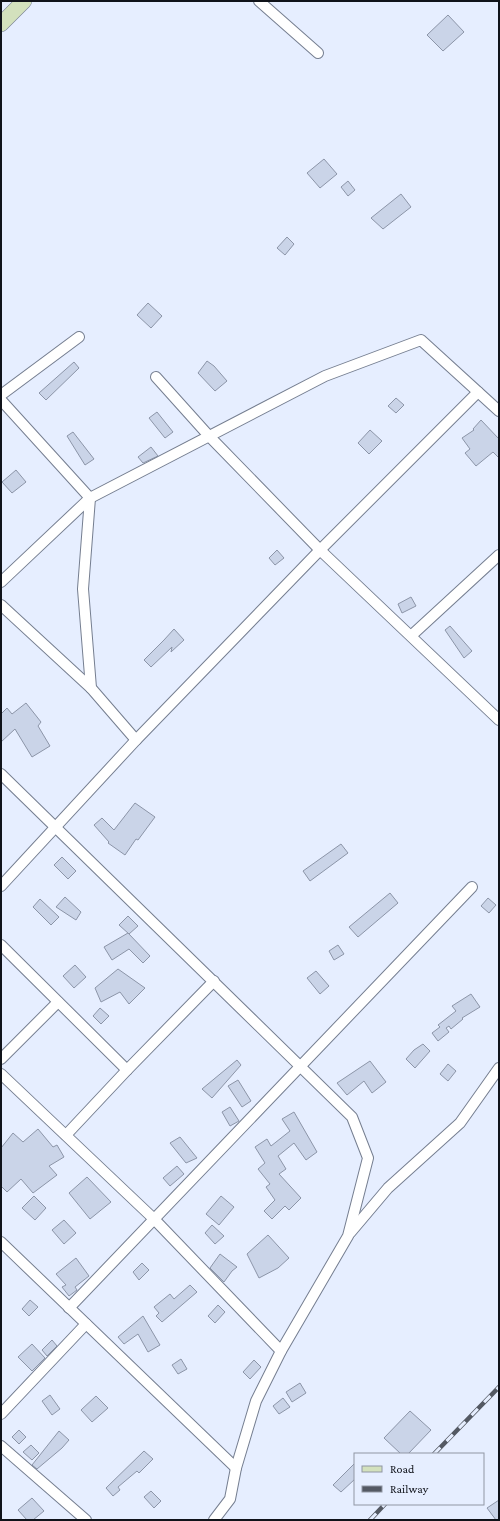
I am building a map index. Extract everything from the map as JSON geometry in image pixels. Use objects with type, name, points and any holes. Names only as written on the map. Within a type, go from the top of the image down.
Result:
[{"type":"main road","points":[[1,24],[24,1]]},
{"type":"street","points":[[259,1],[318,53]]},
{"type":"street","points":[[1,395],[79,337]]},
{"type":"street","points":[[1,582],[90,498],[325,376],[421,340],[499,411]]},
{"type":"street","points":[[156,377],[209,436],[320,550],[412,635],[499,720]]},
{"type":"street","points":[[1,886],[136,740],[320,550],[478,392]]},
{"type":"street","points":[[1,400],[90,498],[83,589],[91,688]]},
{"type":"street","points":[[412,635],[499,555]]},
{"type":"street","points":[[1,605],[91,688],[136,740]]},
{"type":"street","points":[[1,774],[352,1117],[368,1158],[348,1236]]},
{"type":"street","points":[[69,1308],[472,887]]},
{"type":"street","points":[[1,945],[127,1070]]},
{"type":"street","points":[[66,1135],[214,981]]},
{"type":"street","points":[[1,1060],[58,1002]]},
{"type":"street","points":[[214,1520],[230,1500],[236,1468],[256,1401],[281,1351],[348,1236],[388,1188],[460,1122],[499,1068]]},
{"type":"street","points":[[1,1074],[154,1219],[281,1351]]},
{"type":"street","points":[[1,1242],[236,1468]]},
{"type":"street","points":[[1,1414],[86,1324]]},
{"type":"street","points":[[1,1446],[86,1520]]},
{"type":"building","points":[[448,15],[464,32],[443,51],[427,35]]},
{"type":"building","points":[[324,159],[337,174],[320,188],[307,173]]},
{"type":"building","points":[[348,181],[355,190],[348,196],[341,187]]},
{"type":"building","points":[[401,194],[411,207],[383,229],[371,218]]},
{"type":"building","points":[[287,237],[294,244],[285,255],[277,248]]},
{"type":"building","points":[[148,303],[162,316],[151,328],[137,315]]},
{"type":"building","points":[[207,361],[214,366],[227,381],[215,391],[198,373]]},
{"type":"building","points":[[74,362],[79,368],[46,400],[39,393]]},
{"type":"building","points":[[396,398],[404,405],[396,413],[388,406]]},
{"type":"building","points":[[157,412],[173,432],[165,438],[149,418]]},
{"type":"building","points":[[481,420],[499,439],[499,458],[493,452],[476,466],[465,453],[470,449],[462,438],[474,430],[473,429]]},
{"type":"building","points":[[370,430],[382,441],[369,454],[358,443]]},
{"type":"building","points":[[73,432],[94,459],[85,465],[67,436]]},
{"type":"building","points":[[151,447],[158,456],[143,463],[138,457]]},
{"type":"building","points":[[16,470],[26,482],[12,493],[2,482]]},
{"type":"building","points":[[277,550],[284,558],[275,565],[269,558]]},
{"type":"building","points":[[411,597],[416,606],[402,613],[398,604]]},
{"type":"building","points":[[450,626],[472,651],[464,658],[445,630]]},
{"type":"building","points":[[174,629],[184,640],[171,652],[172,647],[151,667],[144,660]]},
{"type":"building","points":[[26,703],[41,722],[38,726],[50,746],[32,757],[15,729],[1,742],[1,714],[7,708],[12,714]]},
{"type":"building","points":[[135,803],[155,817],[138,840],[136,839],[125,855],[108,843],[109,842],[94,825],[102,818],[114,830]]},
{"type":"building","points":[[341,844],[348,853],[310,881],[303,871]]},
{"type":"building","points":[[62,857],[76,871],[68,879],[54,865]]},
{"type":"building","points":[[390,893],[398,903],[358,937],[349,927]]},
{"type":"building","points":[[65,897],[81,912],[76,920],[56,907]]},
{"type":"building","points":[[488,898],[496,905],[489,913],[481,906]]},
{"type":"building","points":[[40,899],[59,917],[51,925],[33,907]]},
{"type":"building","points":[[128,916],[138,926],[129,934],[119,925]]},
{"type":"building","points":[[128,933],[150,956],[143,963],[129,949],[112,960],[104,947]]},
{"type":"building","points":[[338,945],[344,954],[334,960],[329,951]]},
{"type":"building","points":[[75,965],[86,977],[74,988],[63,976]]},
{"type":"building","points":[[118,969],[145,988],[129,1004],[120,992],[101,1002],[95,988]]},
{"type":"building","points":[[316,971],[329,986],[320,994],[307,978]]},
{"type":"building","points":[[471,994],[480,1007],[462,1018],[463,1019],[451,1029],[449,1026],[446,1028],[449,1032],[438,1041],[432,1033],[440,1027],[438,1025],[456,1011],[452,1006]]},
{"type":"building","points":[[100,1008],[109,1016],[101,1024],[93,1016]]},
{"type":"building","points":[[423,1044],[430,1051],[415,1068],[406,1059],[414,1050]]},
{"type":"building","points":[[237,1060],[241,1065],[212,1098],[202,1089]]},
{"type":"building","points":[[370,1061],[386,1082],[372,1093],[364,1081],[347,1095],[337,1083]]},
{"type":"building","points":[[448,1064],[456,1071],[448,1081],[440,1074]]},
{"type":"building","points":[[238,1080],[251,1101],[242,1107],[228,1086]]},
{"type":"building","points":[[230,1107],[239,1121],[230,1126],[222,1112]]},
{"type":"building","points":[[294,1112],[317,1152],[306,1160],[294,1143],[278,1156],[286,1169],[279,1174],[301,1198],[289,1210],[285,1206],[272,1219],[264,1211],[275,1200],[266,1187],[270,1184],[258,1169],[265,1163],[255,1147],[267,1139],[271,1146],[290,1131],[282,1119]]},
{"type":"building","points":[[38,1129],[53,1147],[57,1145],[64,1157],[49,1166],[57,1175],[33,1193],[21,1179],[7,1192],[1,1186],[1,1148],[13,1133],[23,1142]]},
{"type":"building","points":[[180,1137],[197,1158],[186,1163],[170,1143]]},
{"type":"building","points":[[177,1166],[184,1174],[170,1186],[163,1178]]},
{"type":"building","points":[[87,1177],[111,1202],[90,1219],[69,1193]]},
{"type":"building","points":[[34,1196],[46,1208],[35,1220],[22,1208]]},
{"type":"building","points":[[221,1196],[234,1207],[219,1225],[206,1214]]},
{"type":"building","points":[[64,1220],[76,1233],[64,1244],[52,1230]]},
{"type":"building","points":[[212,1225],[224,1236],[215,1244],[205,1233]]},
{"type":"building","points":[[268,1235],[289,1258],[278,1268],[259,1278],[247,1254]]},
{"type":"building","points":[[220,1254],[237,1267],[224,1282],[210,1268]]},
{"type":"building","points":[[76,1258],[89,1276],[75,1287],[77,1290],[69,1296],[62,1287],[66,1285],[56,1274]]},
{"type":"building","points":[[142,1263],[149,1270],[139,1280],[133,1272]]},
{"type":"building","points":[[190,1285],[197,1292],[162,1322],[156,1316],[159,1313],[154,1307],[170,1294],[174,1299]]},
{"type":"building","points":[[30,1300],[38,1307],[29,1316],[22,1309]]},
{"type":"building","points":[[218,1305],[225,1312],[215,1323],[208,1316]]},
{"type":"building","points":[[143,1316],[160,1345],[148,1352],[138,1334],[124,1344],[118,1337]]},
{"type":"building","points":[[52,1340],[57,1346],[47,1356],[42,1350]]},
{"type":"building","points":[[32,1344],[45,1358],[32,1371],[18,1357]]},
{"type":"building","points":[[181,1359],[187,1369],[178,1374],[172,1365]]},
{"type":"building","points":[[254,1360],[261,1367],[250,1379],[243,1372]]},
{"type":"building","points":[[300,1383],[306,1393],[292,1402],[286,1392]]},
{"type":"building","points":[[50,1395],[60,1409],[52,1415],[42,1401]]},
{"type":"building","points":[[96,1396],[108,1408],[92,1422],[81,1410]]},
{"type":"building","points":[[283,1398],[290,1407],[279,1414],[273,1406]]},
{"type":"building","points":[[410,1411],[431,1430],[409,1453],[400,1453],[384,1438]]},
{"type":"building","points":[[19,1430],[26,1437],[19,1444],[12,1437]]},
{"type":"building","points":[[59,1431],[69,1440],[62,1448],[37,1469],[32,1465]]},
{"type":"building","points":[[31,1445],[39,1453],[32,1460],[23,1452]]},
{"type":"building","points":[[144,1451],[153,1459],[139,1473],[137,1471],[118,1487],[120,1490],[113,1496],[106,1488]]},
{"type":"building","points":[[354,1464],[354,1480],[341,1492],[333,1485]]},
{"type":"building","points":[[151,1491],[161,1501],[154,1508],[144,1497]]},
{"type":"building","points":[[32,1498],[44,1511],[33,1520],[27,1520],[18,1510]]},
{"type":"building","points":[[499,1500],[499,1520],[496,1520],[487,1508]]},
{"type":"railway","points":[[435,1453],[499,1387]]},
{"type":"railway","points":[[370,1520],[384,1505]]}]
